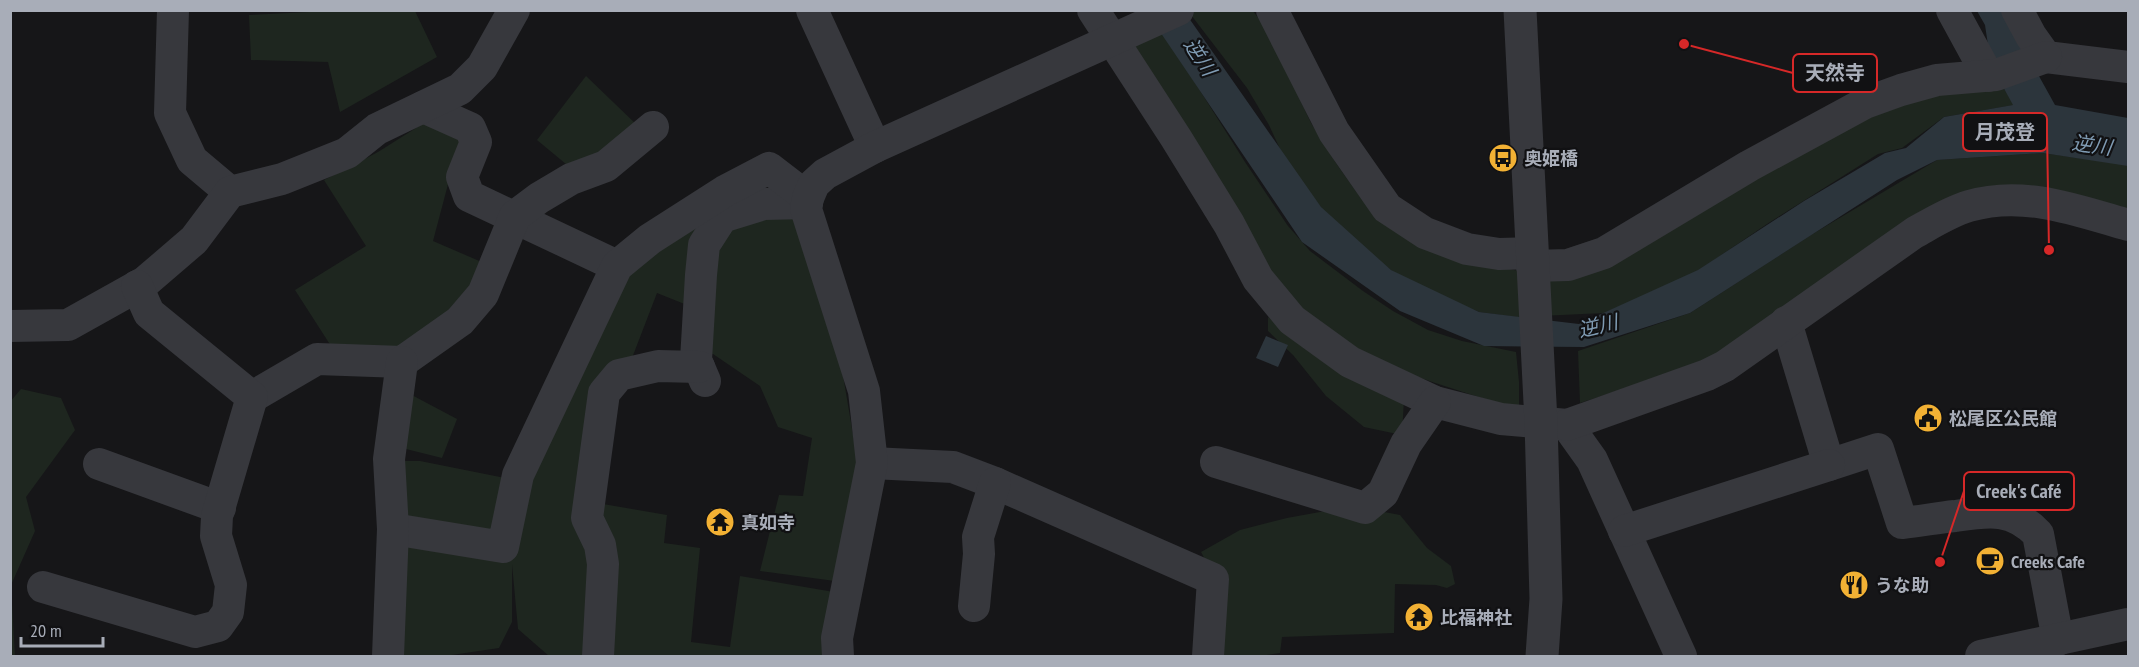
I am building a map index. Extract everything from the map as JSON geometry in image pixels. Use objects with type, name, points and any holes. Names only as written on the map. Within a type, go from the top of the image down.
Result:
[{"type":"street","points":[[173,10],[170,113],[192,160],[230,192]]},
{"type":"street","points":[[10,326],[68,325],[145,282],[194,240],[230,192],[282,179],[347,153],[377,129],[460,89],[482,67],[514,10]]},
{"type":"street","points":[[812,10],[875,147]]},
{"type":"street","points":[[1093,10],[1228,224],[1258,279],[1292,320],[1350,362],[1435,402],[1501,419],[1549,418],[1707,375],[1725,366],[1914,233],[1968,206],[2003,199],[2039,202],[2058,205],[2128,225]]},
{"type":"street","points":[[838,657],[837,638],[872,464],[864,391],[806,209],[814,184],[825,174],[875,147],[1178,10]]},
{"type":"street","points":[[1272,10],[1334,132],[1387,208],[1425,232],[1467,249],[1499,254],[1532,269],[1568,265],[1604,252],[1749,166],[1865,103],[1901,90],[1936,80],[1992,75],[2041,59],[2128,67]]},
{"type":"street","points":[[1520,10],[1532,269],[1549,418],[1546,599],[1542,657]]},
{"type":"street","points":[[1952,10],[1992,75]]},
{"type":"street","points":[[2017,10],[2041,59]]},
{"type":"street","points":[[423,107],[470,128],[476,142],[462,177],[469,196],[617,266]]},
{"type":"street","points":[[43,587],[195,632],[218,626],[228,612],[231,585],[216,536],[217,516],[252,398],[317,359],[402,362],[460,321],[483,294],[515,216],[571,178],[606,166],[653,127]]},
{"type":"street","points":[[393,529],[503,547],[518,475],[617,266],[650,239],[725,191],[770,168],[807,201]]},
{"type":"street","points":[[598,657],[603,564],[600,545],[587,518],[604,393],[619,375],[658,366],[702,374],[696,360],[704,245],[722,217],[764,204],[807,201]]},
{"type":"street","points":[[137,286],[149,313],[252,398]]},
{"type":"street","points":[[1786,322],[1829,465]]},
{"type":"street","points":[[388,657],[393,529],[389,459],[402,362]]},
{"type":"street","points":[[1216,462],[1365,508],[1383,493],[1406,444],[1435,402]]},
{"type":"street","points":[[1549,418],[1592,460],[1681,657]]},
{"type":"street","points":[[1624,531],[1878,449],[1902,523],[1991,511],[2013,516],[2028,523],[2038,534],[2058,640]]},
{"type":"street","points":[[99,464],[220,508]]},
{"type":"street","points":[[872,464],[953,467],[996,483],[1213,579],[1208,657]]},
{"type":"street","points":[[974,606],[979,554],[978,537],[996,483]]},
{"type":"street","points":[[1981,657],[2128,624]]},
{"type":"shaded area","points":[[329,11],[415,11],[437,57],[340,112],[328,62],[251,60],[249,15]]},
{"type":"shaded area","points":[[1188,11],[1253,11],[1270,34],[1311,123],[1338,166],[1363,201],[1394,229],[1433,250],[1514,270],[1564,277],[1835,128],[1942,89],[2002,85],[2014,105],[1944,117],[1902,148],[1878,154],[1767,224],[1692,275],[1604,313],[1517,317],[1479,312],[1409,283],[1337,228],[1287,164],[1269,125],[1247,88]]},
{"type":"shaded area","points":[[1163,32],[1245,162],[1288,226],[1310,251],[1363,291],[1428,330],[1462,341],[1516,352],[1519,410],[1433,382],[1371,357],[1331,334],[1311,319],[1285,294],[1277,285],[1130,47]]},
{"type":"shaded area","points":[[586,76],[640,128],[572,169],[537,140]]},
{"type":"shaded area","points":[[424,123],[464,137],[451,173],[433,241],[484,263],[468,310],[398,357],[331,346],[295,290],[366,246],[324,180],[378,152]]},
{"type":"shaded area","points":[[2043,153],[2128,165],[2128,219],[2006,195],[1706,362],[1580,403],[1578,351],[1690,313],[1811,235],[1937,160]]},
{"type":"shaded area","points":[[759,186],[785,197],[837,340],[859,470],[835,581],[760,571],[779,495],[803,496],[812,438],[778,427],[760,386],[713,354],[696,360],[692,307],[657,293],[632,358],[604,393],[603,504],[667,515],[664,543],[700,548],[691,642],[730,647],[740,576],[834,592],[824,656],[549,656],[518,629],[512,564],[512,622],[499,648],[445,656],[400,656],[404,461],[420,461],[515,480],[620,272]]},
{"type":"shaded area","points":[[1268,317],[1304,343],[1404,399],[1402,435],[1364,427],[1326,396],[1293,355],[1268,331]]},
{"type":"shaded area","points":[[21,389],[61,398],[75,430],[26,497],[35,531],[11,585],[15,656],[11,656],[10,402]]},
{"type":"shaded area","points":[[408,393],[457,419],[442,458],[402,448]]},
{"type":"shaded area","points":[[1353,506],[1400,515],[1427,548],[1451,566],[1455,584],[1447,588],[1436,585],[1395,584],[1394,633],[1282,637],[1280,653],[1259,656],[1209,656],[1215,578],[1201,552],[1240,530],[1287,518]]},
{"type":"water","name":"逆川","points":[[1146,11],[1184,11],[1321,207],[1391,270],[1479,312],[1579,324],[1698,270],[1804,201],[1885,153],[1906,148],[1944,117],[2013,105],[1991,65],[1985,25],[1977,11],[2003,11],[2055,105],[2128,118],[2128,166],[2043,153],[1937,160],[1897,180],[1690,313],[1584,347],[1484,346],[1400,311],[1302,242]]},
{"type":"water","points":[[1266,336],[1288,345],[1278,367],[1256,358]]},
{"type":"place","name":"天然寺","points":[[1684,44]]},
{"type":"place","name":"奥姫橋","points":[[1503,158]]},
{"type":"place","name":"月茂登","points":[[2049,250]]},
{"type":"place","name":"松尾区公民館","points":[[1928,418]]},
{"type":"place","name":"真如寺","points":[[720,522]]},
{"type":"place","name":"Creeks Cafe","points":[[1990,561]]},
{"type":"place","name":"Creek's Café","points":[[1940,562]]},
{"type":"place","name":"うな助","points":[[1854,585]]},
{"type":"place","name":"比福神社","points":[[1419,617]]}]
